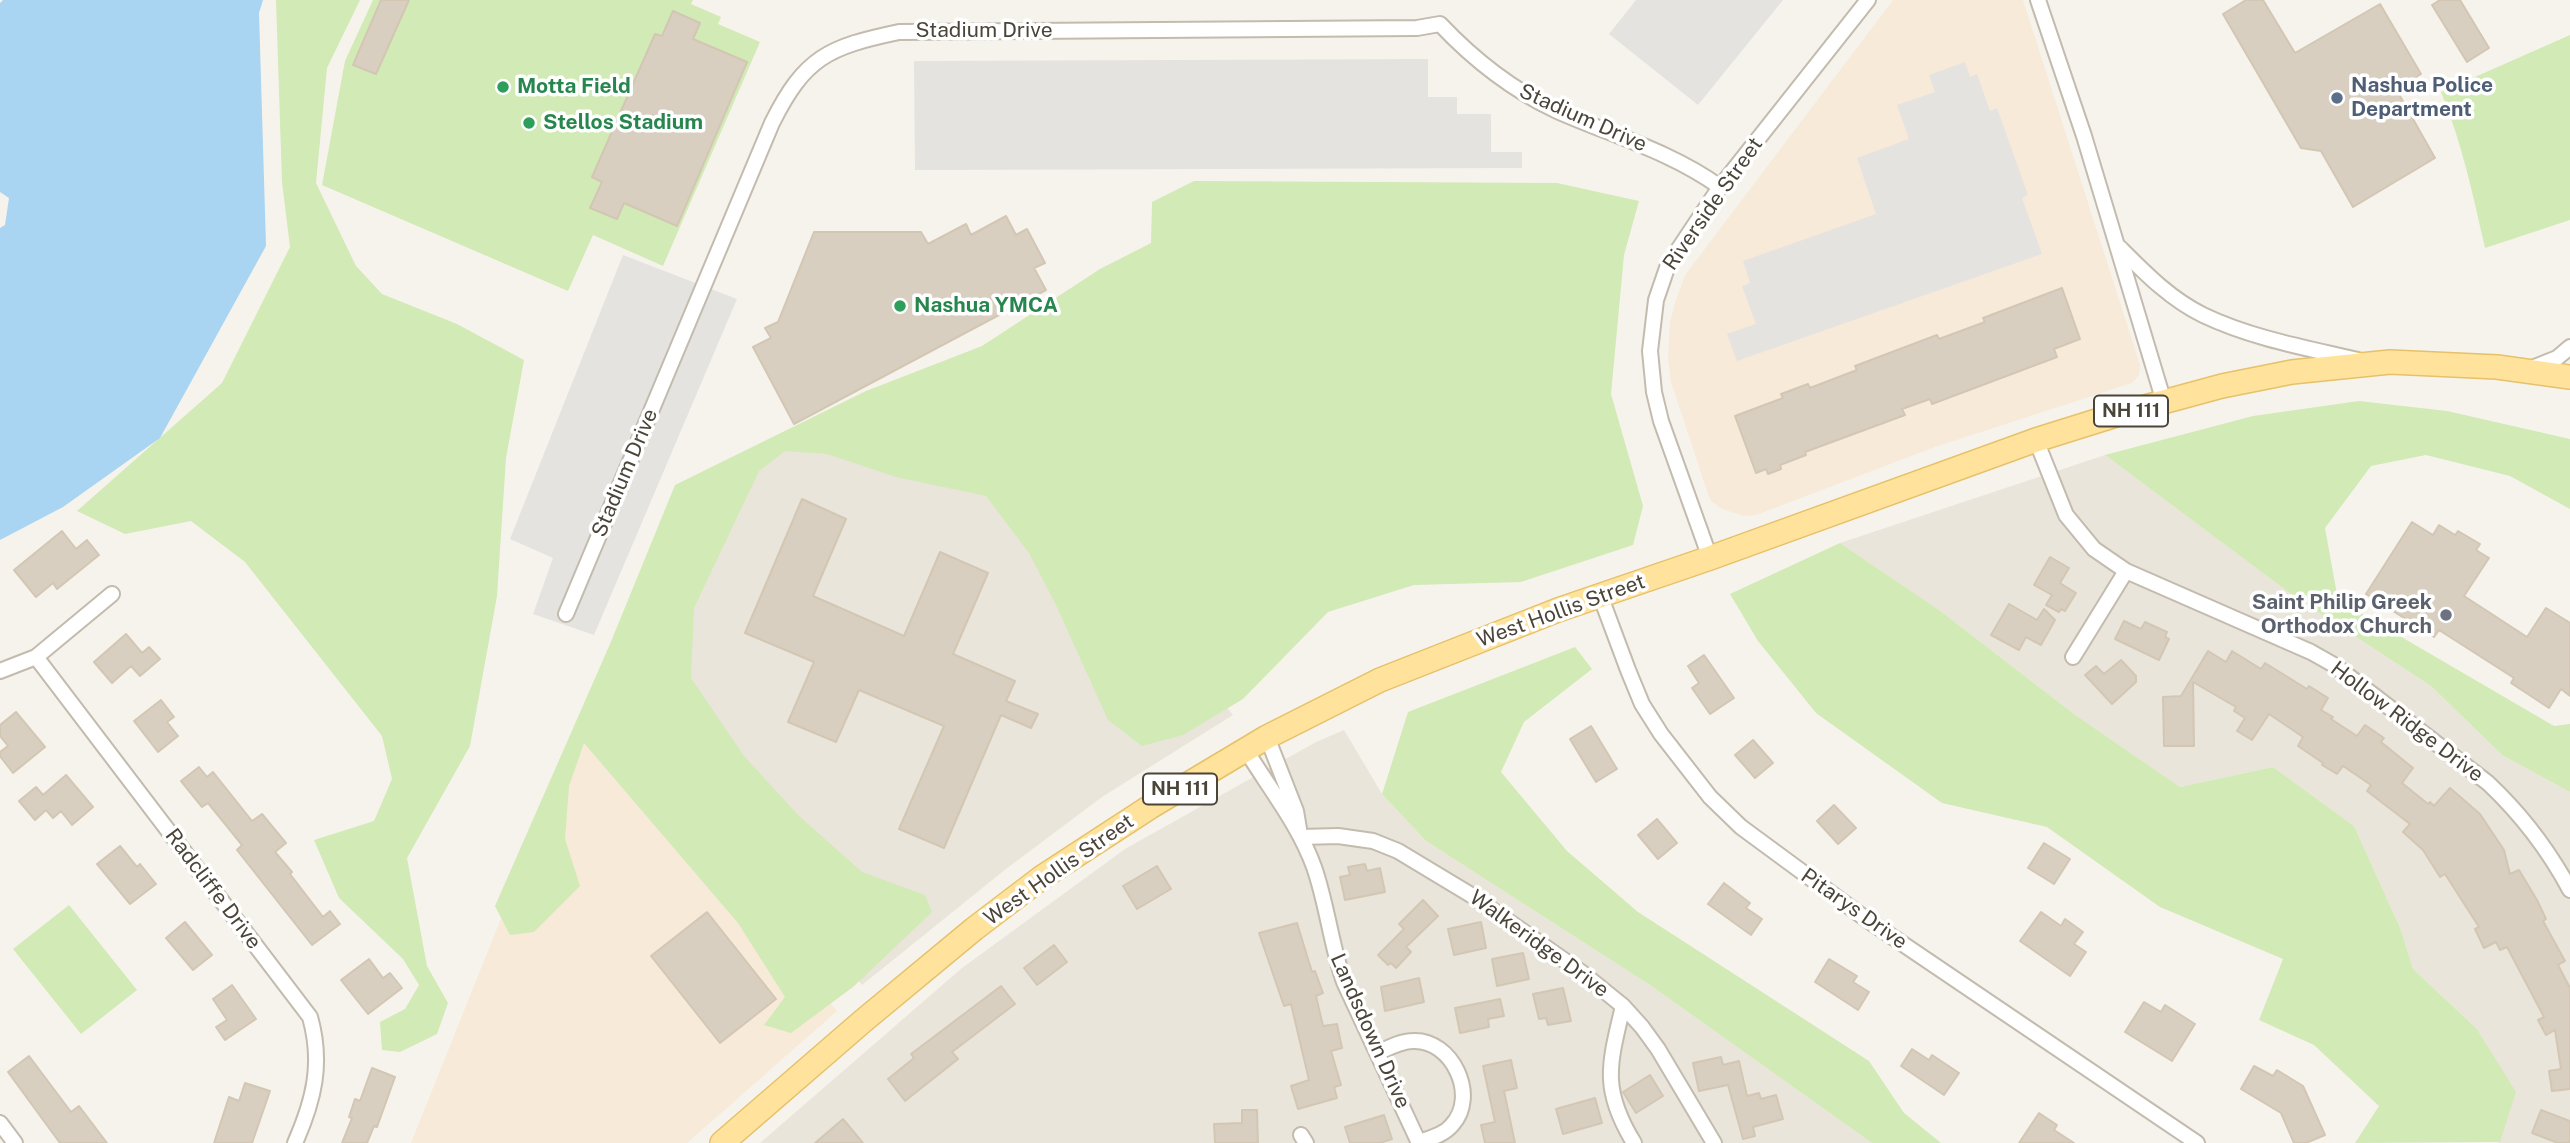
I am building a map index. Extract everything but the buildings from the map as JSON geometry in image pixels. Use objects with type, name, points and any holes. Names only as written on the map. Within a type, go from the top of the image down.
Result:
[{"type":"main road","name":"West Hollis Street","points":[[722,1143],[863,1021],[974,929],[1032,886],[1150,807],[1267,737],[1380,680],[1600,595],[2036,440],[2222,386],[2292,372],[2370,363],[2427,363],[2522,369],[2570,377]]},
{"type":"street","name":"Riverside Street","points":[[1710,558],[1661,421],[1651,378],[1653,313],[1663,277],[1675,252],[1720,187],[1868,0]]},
{"type":"street","points":[[2038,0],[2084,135],[2164,402]]},
{"type":"street","name":"Stadium Drive","points":[[566,614],[772,123],[798,78],[817,60],[833,50],[899,32],[1417,27],[1440,24],[1470,54],[1515,88],[1555,110],[1677,159],[1720,187]]},
{"type":"street","points":[[2116,245],[2160,286],[2201,314],[2275,340],[2370,363]]},
{"type":"street","name":"West Hollis Street","points":[[2522,369],[2549,361],[2570,347]]},
{"type":"street","name":"Hollow Ridge Drive","points":[[2036,440],[2066,515],[2094,549],[2126,571],[2311,652],[2334,665],[2488,783],[2510,804],[2544,846],[2570,890]]},
{"type":"street","points":[[2073,657],[2126,571]]},
{"type":"street","points":[[0,671],[36,657],[112,594]]},
{"type":"street","name":"Pitarys Drive","points":[[1600,595],[1628,670],[1643,704],[1661,734],[1710,797],[1741,827],[1866,919],[2197,1143]]},
{"type":"street","name":"Radcliffe Drive","points":[[36,657],[310,1017],[316,1038],[316,1082],[295,1143]]},
{"type":"street","name":"Landsdown Drive","points":[[1267,737],[1296,811],[1301,837]]},
{"type":"street","name":"Landsdown Drive","points":[[1246,750],[1301,837],[1314,869],[1336,961],[1419,1143]]},
{"type":"street","name":"Walkeridge Drive","points":[[1301,837],[1338,836],[1373,841],[1398,851],[1471,895],[1581,972],[1623,1006],[1658,1049],[1714,1143]]},
{"type":"street","points":[[1623,1006],[1613,1046],[1610,1087],[1617,1113],[1634,1143]]},
{"type":"street","points":[[1377,1053],[1403,1042],[1424,1042],[1441,1052],[1461,1078],[1464,1102],[1459,1117],[1448,1129],[1419,1143]]},
{"type":"street","points":[[0,1123],[15,1143]]},
{"type":"shaded area","points":[[1636,0],[1783,0],[1698,105],[1609,34]]},
{"type":"shaded area","points":[[1893,0],[2023,0],[2140,365],[2139,375],[2132,383],[1935,447],[1756,515],[1744,516],[1722,509],[1711,501],[1671,382],[1668,359],[1670,323],[1675,303],[1685,275]]},
{"type":"shaded area","points":[[1428,59],[1428,97],[1457,97],[1457,114],[1491,114],[1491,152],[1522,152],[1522,168],[915,170],[914,61]]},
{"type":"shaded area","points":[[1965,62],[1970,77],[1977,74],[1990,111],[1997,108],[2028,195],[2022,198],[2042,254],[1737,361],[1727,334],[1756,324],[1742,286],[1750,283],[1743,261],[1876,214],[1857,158],[1909,139],[1897,105],[1935,92],[1929,75]]},
{"type":"shaded area","points":[[623,255],[737,299],[594,635],[533,614],[553,558],[510,539]]},
{"type":"shaded area","points":[[945,361],[1233,715],[1102,797],[1006,869],[862,985],[609,672],[682,495]]},
{"type":"shaded area","points":[[2105,455],[2295,597],[2431,686],[2502,755],[2570,792],[2570,1143],[2498,1143],[2500,1141],[2476,1028],[2413,969],[2401,930],[2354,826],[2273,767],[2180,787],[2074,714],[1939,610],[1840,543]]},
{"type":"shaded area","points":[[585,709],[837,1011],[687,1143],[411,1143]]},
{"type":"shaded area","points":[[1344,730],[1382,794],[1426,841],[1650,985],[1872,1143],[760,1143],[962,968],[1125,849],[1316,742]]},
{"type":"green space","points":[[276,0],[360,0],[327,68],[316,183],[356,266],[382,294],[457,324],[524,360],[506,458],[497,596],[470,746],[407,858],[427,966],[448,1003],[437,1034],[400,1052],[382,1050],[380,1022],[405,1009],[419,985],[403,959],[339,898],[314,840],[374,821],[392,779],[382,736],[245,562],[191,521],[125,534],[77,511],[222,383],[290,247],[282,182]]},
{"type":"green space","name":"Stellos Stadium","points":[[373,0],[693,0],[691,4],[721,17],[718,24],[760,42],[663,266],[593,235],[568,291],[322,185],[345,61]]},
{"type":"green space","points":[[2570,35],[2570,220],[2485,248],[2461,150],[2441,92]]},
{"type":"green space","points":[[1194,181],[1557,183],[1639,201],[1624,255],[1611,394],[1643,506],[1633,545],[1521,582],[1414,585],[1328,612],[1243,699],[1183,735],[1142,746],[1108,720],[1056,605],[1029,553],[986,496],[896,477],[827,454],[785,451],[759,471],[694,608],[691,678],[744,756],[798,815],[862,872],[925,895],[932,912],[853,987],[791,1033],[764,1025],[785,997],[738,923],[584,743],[569,786],[565,839],[580,886],[534,932],[510,935],[495,906],[610,644],[675,485],[866,391],[982,346],[1100,269],[1151,243],[1152,202]]},
{"type":"green space","points":[[2359,401],[2447,411],[2570,439],[2570,509],[2510,476],[2426,455],[2371,466],[2325,528],[2338,600],[2554,726],[2570,724],[2570,792],[2502,755],[2431,686],[2295,597],[2105,455],[2253,416]]},
{"type":"green space","points":[[1840,543],[1939,610],[2074,714],[2180,787],[2273,767],[2354,826],[2401,930],[2413,969],[2476,1028],[2516,1092],[2500,1142],[2355,1143],[2379,1106],[2314,1045],[2259,1020],[2283,959],[2160,907],[2047,827],[1942,803],[1816,713],[1758,641],[1730,594]]},
{"type":"green space","points":[[1575,647],[1592,669],[1524,722],[1501,772],[1567,851],[1638,912],[1869,1061],[1904,1113],[1941,1143],[1872,1143],[1650,985],[1426,841],[1382,794],[1408,712]]},
{"type":"green space","points":[[69,905],[137,990],[81,1034],[13,949]]},
{"type":"water","points":[[3,0],[263,0],[259,13],[266,246],[160,438],[63,507],[0,540],[0,228],[5,225],[9,198],[0,192],[0,3]]},
{"type":"place","name":"Motta Field","points":[[503,87]]},
{"type":"place","name":"Nashua Police Department","points":[[2337,98]]},
{"type":"place","name":"Stellos Stadium","points":[[529,123]]},
{"type":"place","name":"Nashua YMCA","points":[[900,306]]},
{"type":"place","name":"Saint Philip Greek Orthodox Church","points":[[2446,615]]}]
